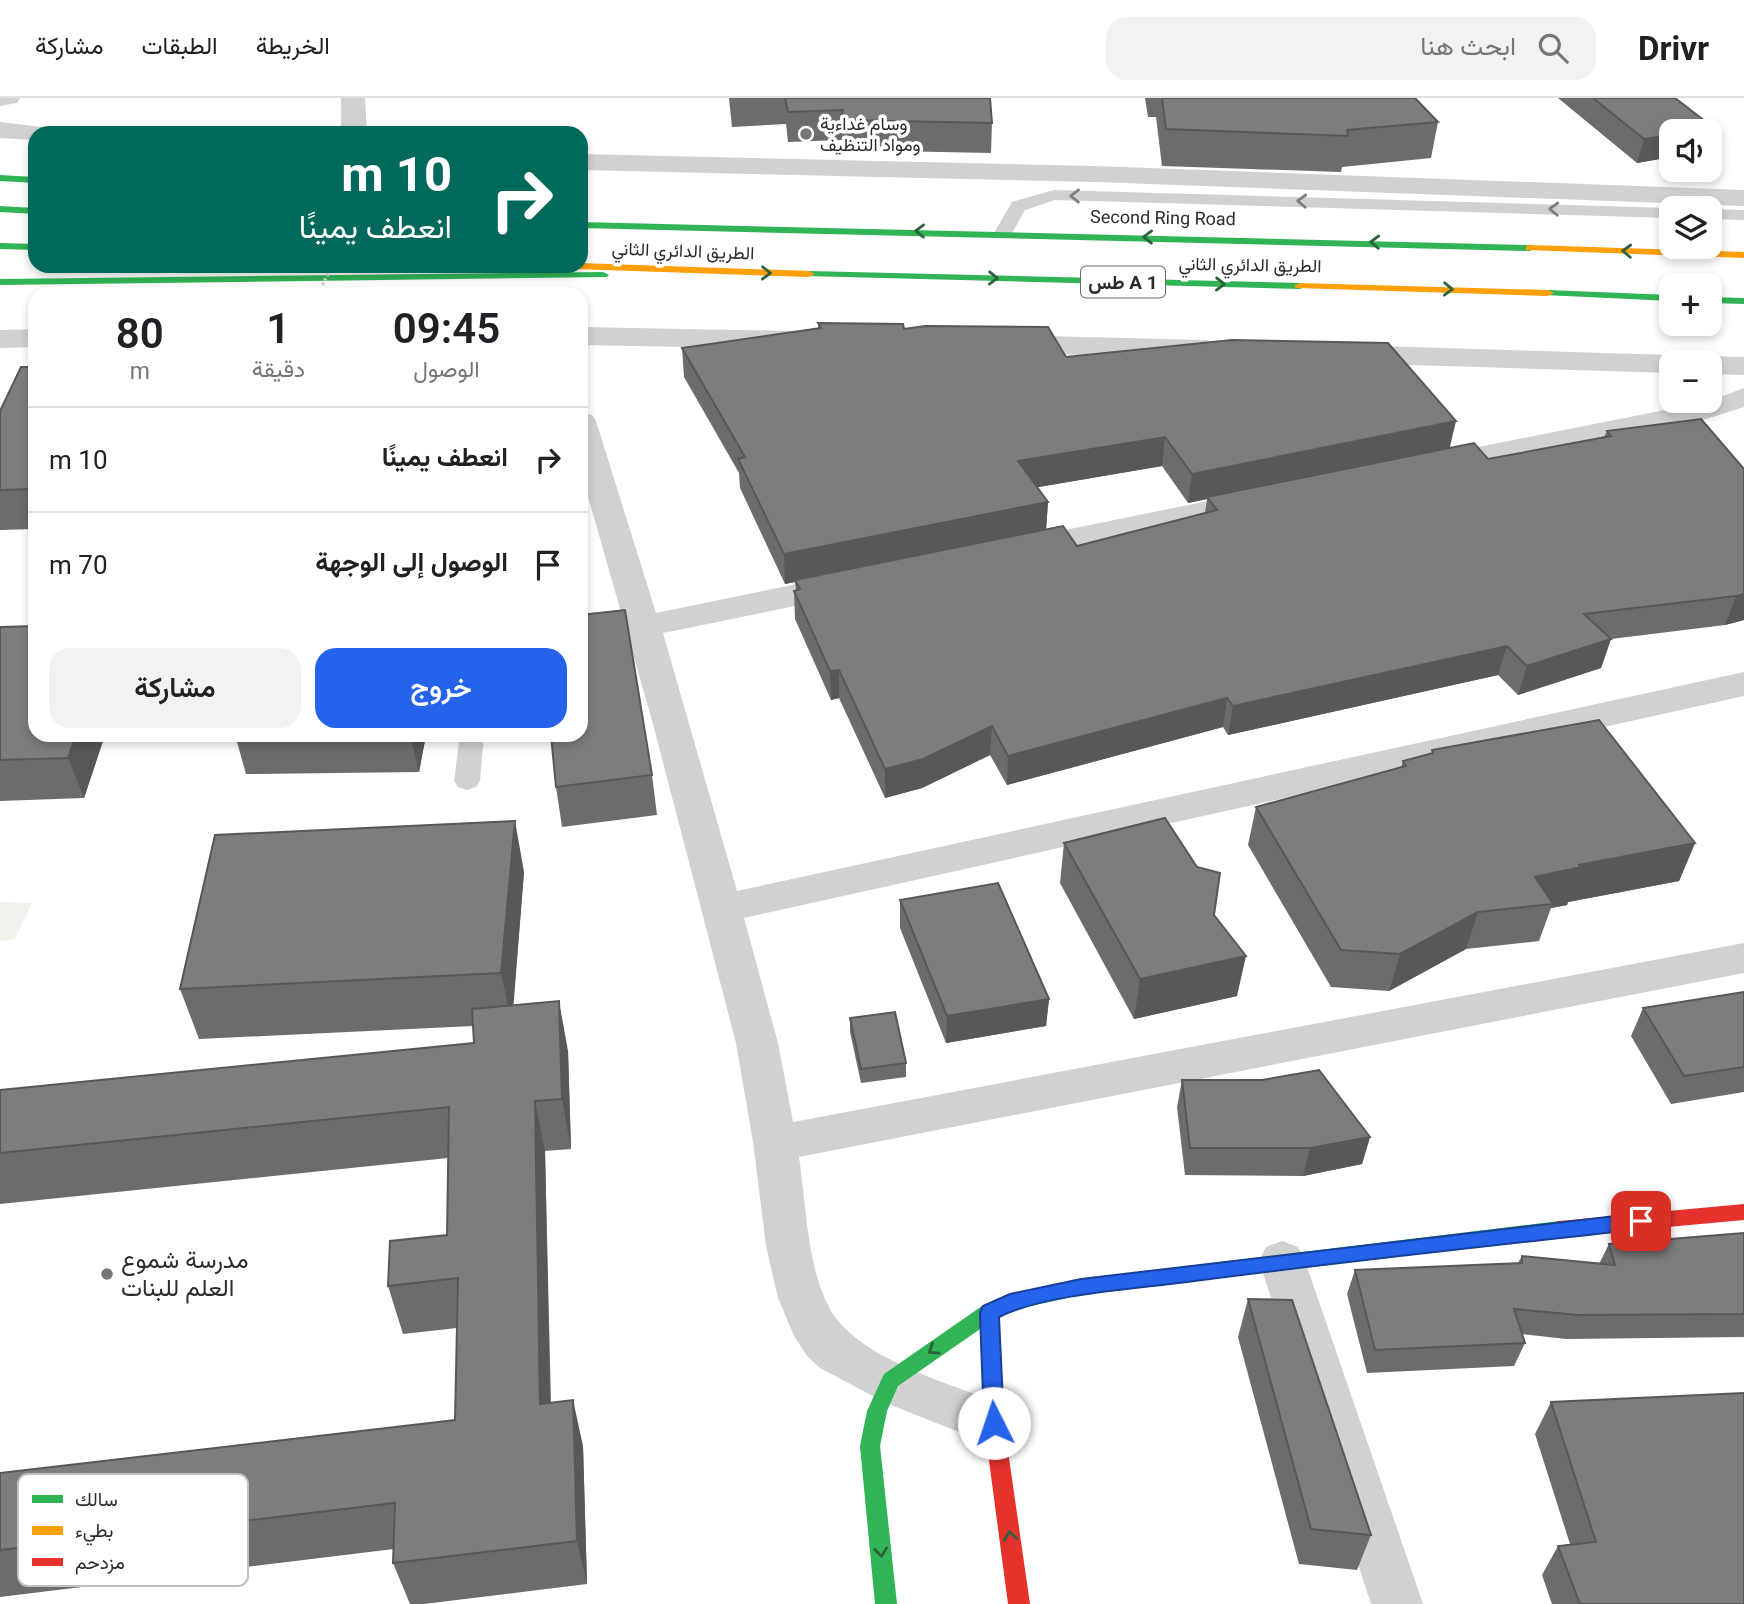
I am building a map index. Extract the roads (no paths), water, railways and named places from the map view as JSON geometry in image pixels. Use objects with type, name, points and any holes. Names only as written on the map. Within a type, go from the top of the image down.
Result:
[{"type":"main road","points":[[0,178],[28,180]]},
{"type":"main road","points":[[7,210],[28,211]]},
{"type":"main road","points":[[588,216],[744,227]]},
{"type":"main road","name":"Second Ring Road","points":[[588,225],[1003,233],[1744,255]]},
{"type":"main road","points":[[0,246],[28,247]]},
{"type":"main road","name":"الطريق الدائري الثاني","points":[[588,266],[1493,290],[1659,297]]},
{"type":"main road","points":[[0,282],[740,272]]},
{"type":"main road","points":[[1722,300],[1744,301]]},
{"type":"main road","points":[[886,1604],[870,1446],[877,1411],[891,1380],[989,1312],[1010,1302],[1081,1287],[1282,1261],[1589,1225],[1744,1212]]},
{"type":"main road","points":[[989,1312],[994,1423],[1019,1604]]},
{"type":"street","points":[[0,99],[8,98]]},
{"type":"street","points":[[353,98],[354,126]]},
{"type":"street","points":[[0,130],[28,132]]},
{"type":"street","points":[[588,162],[686,167],[967,170],[1265,189],[1744,198]]},
{"type":"street","points":[[588,336],[826,340]]},
{"type":"street","points":[[0,339],[28,338]]},
{"type":"street","points":[[975,343],[1239,351]]},
{"type":"street","points":[[1322,353],[1659,364]]},
{"type":"street","points":[[1722,365],[1744,366]]},
{"type":"street","points":[[1402,472],[1700,412],[1744,397]]},
{"type":"street","points":[[588,449],[632,628],[721,909],[754,1032],[776,1143],[787,1235],[801,1297],[824,1342],[851,1362],[994,1423]]},
{"type":"street","points":[[996,554],[1279,496]]},
{"type":"street","points":[[632,628],[874,579]]},
{"type":"street","points":[[721,909],[1744,684]]},
{"type":"street","points":[[776,1143],[1744,958]]},
{"type":"street","points":[[1282,1261],[1397,1604]]},
{"type":"lane","points":[[1003,233],[1018,206],[1054,195],[1265,189],[1659,212]]},
{"type":"lane","points":[[1722,214],[1744,215]]},
{"type":"lane","points":[[467,781],[471,742]]},
{"type":"place","name":"وسام غداءية ومواد التنظيف","points":[[806,134]]},
{"type":"place","name":"مدرسة شموع العلم للبنات","points":[[107,1274]]}]
